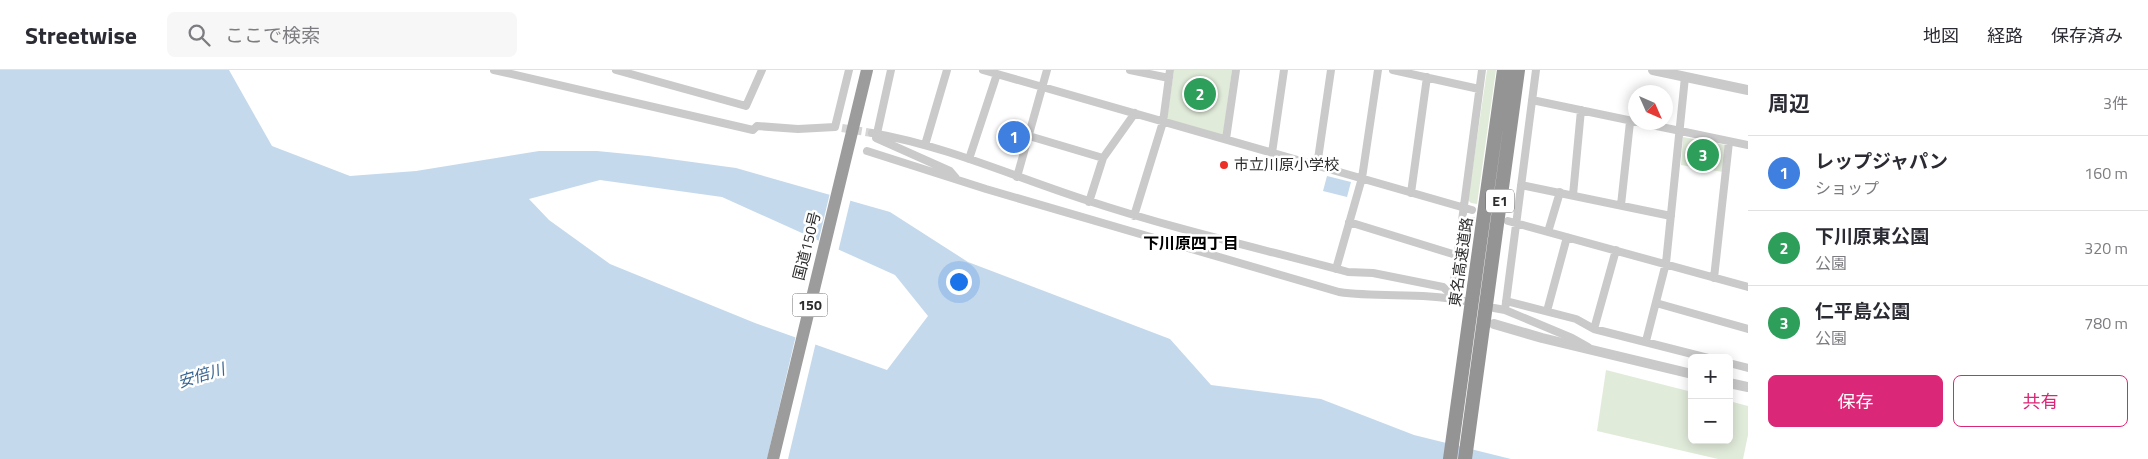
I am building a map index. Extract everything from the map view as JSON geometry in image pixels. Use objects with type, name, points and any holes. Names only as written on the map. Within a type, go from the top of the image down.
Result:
[{"type":"highway","name":"国道150号","points":[[773,459],[856,152],[867,70]]},
{"type":"highway","name":"国道150号","points":[[781,459],[875,70]]},
{"type":"highway","name":"東名高速道路","points":[[1450,459],[1504,70]]},
{"type":"highway","name":"東名高速道路","points":[[1465,459],[1488,328],[1518,70]]},
{"type":"street","points":[[494,70],[753,130],[757,126],[798,129],[838,127],[849,70]]},
{"type":"street","points":[[616,70],[746,106],[762,70]]},
{"type":"street","points":[[891,70],[874,133],[876,138],[950,171],[958,180]]},
{"type":"street","points":[[925,145],[947,70]]},
{"type":"street","points":[[983,70],[1472,210]]},
{"type":"street","points":[[1017,178],[1047,70]]},
{"type":"street","points":[[1130,70],[1169,74],[1163,122],[1134,216]]},
{"type":"street","points":[[1226,139],[1236,70]]},
{"type":"street","points":[[1272,152],[1284,70]]},
{"type":"street","points":[[1317,166],[1331,70]]},
{"type":"street","points":[[1336,269],[1362,178],[1378,70]]},
{"type":"street","points":[[1393,70],[1479,89]]},
{"type":"street","points":[[1452,296],[1482,70]]},
{"type":"street","points":[[1505,310],[1536,70]]},
{"type":"street","points":[[1653,70],[1685,74],[1748,90]]},
{"type":"street","points":[[970,158],[996,74]]},
{"type":"street","points":[[1646,342],[1666,264],[1685,74]]},
{"type":"street","points":[[1411,193],[1427,78]]},
{"type":"street","points":[[1532,100],[1628,122]]},
{"type":"street","points":[[1573,195],[1581,110]]},
{"type":"street","points":[[1089,202],[1103,158],[1135,113]]},
{"type":"street","points":[[1621,205],[1629,130]]},
{"type":"street","points":[[1673,130],[1748,145]]},
{"type":"street","points":[[874,133],[970,158],[1017,178],[1134,216],[1336,269],[1420,282],[1444,288],[1452,296]]},
{"type":"street","points":[[1029,136],[1103,158]]},
{"type":"street","points":[[1714,278],[1729,142]]},
{"type":"street","points":[[856,152],[958,180],[1339,292],[1362,295],[1452,296],[1464,301]]},
{"type":"street","points":[[1521,185],[1671,216]]},
{"type":"street","points":[[1548,232],[1560,192]]},
{"type":"street","points":[[1508,221],[1748,287]]},
{"type":"street","points":[[1349,222],[1456,255]]},
{"type":"street","points":[[1547,311],[1567,237]]},
{"type":"street","points":[[1594,329],[1616,250]]},
{"type":"street","points":[[1506,301],[1576,319],[1594,329],[1692,354]]},
{"type":"street","points":[[1656,303],[1748,330]]},
{"type":"street","points":[[1494,308],[1505,310],[1572,338],[1592,349]]},
{"type":"street","points":[[1488,328],[1592,349],[1688,373]]},
{"type":"street","points":[[1733,364],[1748,368]]},
{"type":"street","points":[[1733,384],[1748,387]]},
{"type":"green space","points":[[1174,70],[1232,70],[1223,136],[1169,121],[1167,118]]},
{"type":"green space","points":[[1487,70],[1496,70],[1477,204],[1471,203],[1468,200]]},
{"type":"green space","points":[[1683,137],[1726,145],[1723,172],[1681,165]]},
{"type":"green space","points":[[1470,217],[1475,217],[1463,294],[1457,292],[1455,288],[1465,221]]},
{"type":"green space","points":[[1606,370],[1688,391],[1688,444],[1733,444],[1733,402],[1748,406],[1748,435],[1743,459],[1718,459],[1597,431]]},
{"type":"water","name":"安倍川","points":[[0,70],[229,70],[272,146],[350,176],[416,171],[539,151],[597,151],[736,168],[890,212],[968,262],[1170,339],[1211,385],[1321,399],[1414,435],[1511,459],[0,459]],"holes":[[[600,180],[722,197],[895,275],[928,316],[887,370],[755,323],[610,264],[549,220],[529,199]]]},
{"type":"water","points":[[1327,176],[1351,182],[1347,197],[1323,191]]},
{"type":"pier","points":[[830,193],[851,198],[838,252],[818,243]]},
{"type":"pier","points":[[796,335],[816,342],[788,459],[767,459]]},
{"type":"tunnel","points":[[842,128],[872,133]]},
{"type":"place","name":"下川原東公園","points":[[1200,94]]},
{"type":"place","name":"レップジャパン","points":[[1014,137]]},
{"type":"place","name":"仁平島公園","points":[[1703,155]]},
{"type":"place","name":"市立川原小学校","points":[[1224,165]]},
{"type":"district","name":"下川原四丁目","points":[[1191,243]]}]
